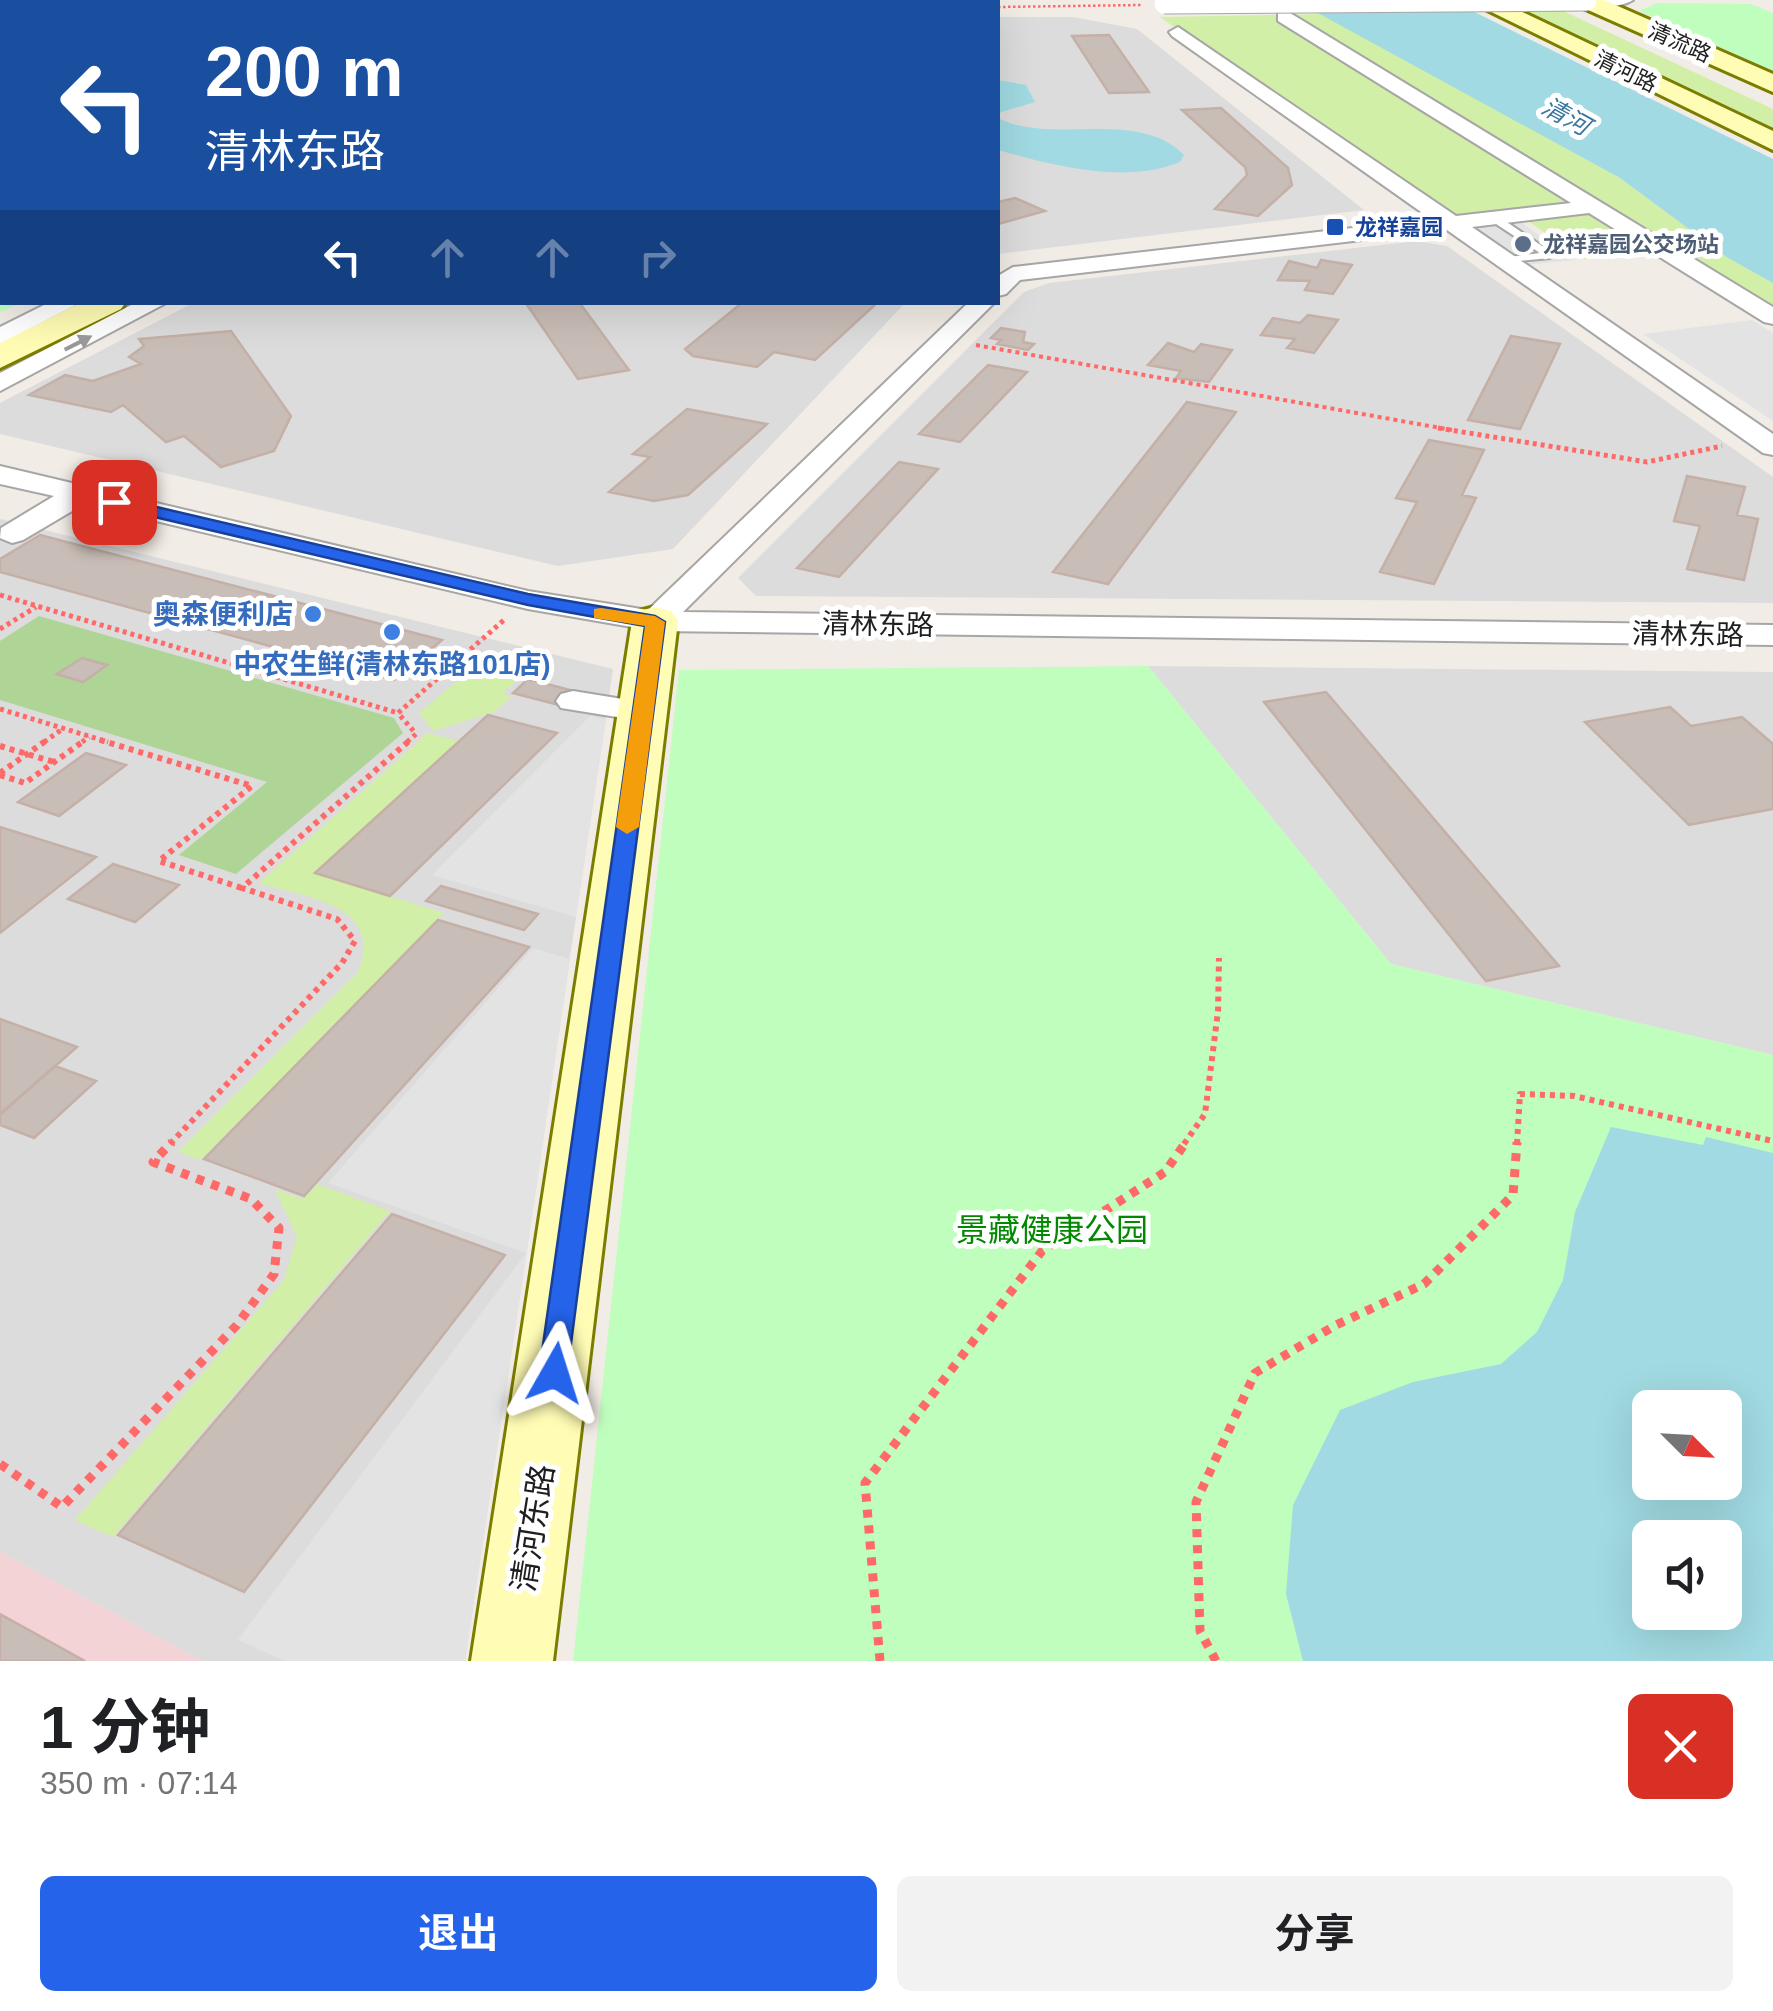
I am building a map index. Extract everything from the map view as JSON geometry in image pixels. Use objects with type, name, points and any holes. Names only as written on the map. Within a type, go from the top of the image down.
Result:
[{"type":"street","name":"清河路","points":[[1479,0],[1773,142]]},
{"type":"street","name":"清流路","points":[[1587,0],[1773,84]]},
{"type":"street","points":[[1164,4],[1625,0]]},
{"type":"street","points":[[1284,17],[1773,317]]},
{"type":"street","points":[[1178,32],[1448,224],[1766,442]]},
{"type":"street","points":[[1003,278],[1589,206]]},
{"type":"street","points":[[0,337],[64,305]]},
{"type":"street","points":[[0,356],[103,305]]},
{"type":"street","points":[[0,382],[150,305]]},
{"type":"street","points":[[655,622],[980,305]]},
{"type":"street","name":"清林东路","points":[[0,475],[528,600],[655,622],[1773,635]]},
{"type":"street","points":[[12,534],[79,494]]},
{"type":"street","name":"清河东路","points":[[512,1661],[552,1409],[632,707],[655,622]]},
{"type":"street","points":[[574,700],[632,707]]},
{"type":"lane","points":[[1494,218],[1550,255],[1502,261]]},
{"type":"path","points":[[1000,6],[1164,4]]},
{"type":"path","points":[[946,340],[1617,460],[1647,462],[1766,442]]},
{"type":"path","points":[[0,595],[398,713],[416,734],[242,888]]},
{"type":"path","points":[[398,713],[528,600]]},
{"type":"path","points":[[0,630],[37,606]]},
{"type":"path","points":[[0,709],[252,786],[159,861],[337,919],[355,941],[342,963],[153,1162],[251,1199],[279,1228],[274,1274],[237,1325],[62,1507],[0,1464]]},
{"type":"path","points":[[0,774],[64,728]]},
{"type":"path","points":[[0,774],[25,783],[90,736]]},
{"type":"path","points":[[0,746],[54,762]]},
{"type":"path","points":[[880,1661],[865,1482],[1042,1251],[1165,1172],[1205,1114],[1218,1010],[1218,958]]},
{"type":"path","points":[[1216,1661],[1200,1632],[1196,1502],[1255,1373],[1336,1325],[1424,1284],[1513,1195],[1520,1094],[1574,1096],[1773,1141]]},
{"type":"shaded area","points":[[1000,17],[1073,17],[1137,29],[1364,210],[1000,254]]},
{"type":"shaded area","name":"龙祥嘉园公交场站","points":[[1522,223],[1574,260],[1525,265],[1473,228]]},
{"type":"shaded area","points":[[1417,241],[1447,246],[1773,477],[1773,603],[756,596],[738,578],[1024,292],[1049,283]]},
{"type":"shaded area","points":[[189,305],[903,305],[673,549],[558,566],[0,434],[0,403]]},
{"type":"shaded area","points":[[1752,320],[1773,333],[1773,421],[1643,334]]},
{"type":"shaded area","points":[[0,519],[613,669],[465,1661],[202,1661],[0,1552]]},
{"type":"shaded area","points":[[1148,666],[1773,672],[1773,1055],[1391,964]]},
{"type":"shaded area","points":[[590,716],[606,720],[576,917],[432,875]]},
{"type":"shaded area","points":[[533,948],[570,959],[465,1661],[285,1661],[238,1640],[526,1253],[328,1183]]},
{"type":"shaded area","points":[[0,1552],[202,1661],[0,1661]]},
{"type":"green space","points":[[1657,3],[1751,4],[1773,13],[1773,71],[1639,11]]},
{"type":"green space","points":[[1525,11],[1563,11],[1773,109],[1773,132]]},
{"type":"green space","points":[[1323,14],[1620,178],[1728,258],[1773,283],[1773,317],[1664,252],[1583,259],[1518,214],[1448,224],[1160,17]]},
{"type":"green space","points":[[39,616],[394,718],[403,733],[236,874],[179,855],[267,782],[0,700],[0,641]]},
{"type":"green space","points":[[481,661],[526,673],[502,693],[511,697],[494,712],[433,731],[419,713]]},
{"type":"green space","name":"景藏健康公园","points":[[1148,666],[1391,964],[1773,1055],[1773,1661],[573,1661],[679,670]]},
{"type":"green space","points":[[428,733],[459,741],[315,873],[444,913],[201,1160],[178,1152],[358,972],[363,949],[361,932],[351,918],[319,900],[259,883]]},
{"type":"green space","points":[[317,1184],[390,1211],[113,1537],[75,1520],[284,1280],[297,1237],[275,1189],[303,1199]]},
{"type":"water","name":"清河","points":[[1294,0],[1450,0],[1773,159],[1773,283],[1728,258],[1620,178]]},
{"type":"water","points":[[1000,80],[1026,85],[1035,102],[1000,112]]},
{"type":"water","points":[[1000,119],[1043,129],[1143,133],[1165,141],[1184,155],[1180,162],[1137,172],[1089,170],[1000,151]]},
{"type":"water","points":[[1611,1127],[1703,1145],[1706,1137],[1773,1153],[1773,1661],[1303,1661],[1286,1594],[1293,1505],[1340,1410],[1413,1382],[1501,1364],[1537,1332],[1563,1280],[1575,1212]]},
{"type":"building","points":[[1109,35],[1149,92],[1109,93],[1072,36]]},
{"type":"building","points":[[1221,108],[1288,168],[1292,185],[1258,216],[1215,209],[1247,175],[1245,167],[1182,110]]},
{"type":"building","points":[[1015,198],[1045,211],[1000,223],[1000,202]]},
{"type":"building","points":[[1321,260],[1352,265],[1333,294],[1305,290],[1310,281],[1278,280],[1289,261],[1317,268]]},
{"type":"building","points":[[527,305],[581,305],[629,370],[578,379]]},
{"type":"building","points":[[739,305],[875,305],[815,360],[774,352],[757,367],[693,356],[685,349]]},
{"type":"building","points":[[1308,315],[1338,320],[1314,353],[1287,348],[1295,339],[1261,335],[1273,318],[1300,323]]},
{"type":"building","points":[[1001,328],[1025,332],[1023,342],[1034,344],[1028,350],[997,344],[1001,340],[991,338]]},
{"type":"building","points":[[231,331],[291,416],[274,451],[221,467],[184,436],[166,442],[123,405],[111,412],[29,395],[65,375],[93,381],[141,364],[129,357],[144,346],[139,339]]},
{"type":"building","points":[[1511,336],[1560,344],[1520,429],[1468,420]]},
{"type":"building","points":[[1168,343],[1194,352],[1201,344],[1232,350],[1209,382],[1176,378],[1181,371],[1148,365]]},
{"type":"building","points":[[988,365],[1027,372],[960,442],[919,434]]},
{"type":"building","points":[[1187,402],[1236,412],[1108,584],[1053,572]]},
{"type":"building","points":[[687,409],[767,424],[688,495],[654,501],[609,492],[650,457],[633,454]]},
{"type":"building","points":[[1429,440],[1484,450],[1462,495],[1476,498],[1434,584],[1380,572],[1417,502],[1396,498]]},
{"type":"building","points":[[899,462],[938,469],[839,577],[797,568]]},
{"type":"building","points":[[1687,476],[1745,487],[1737,515],[1758,519],[1744,580],[1687,569],[1700,526],[1674,521]]},
{"type":"building","points":[[40,535],[442,640],[394,680],[0,572],[0,559]]},
{"type":"building","points":[[82,658],[107,665],[83,682],[57,674]]},
{"type":"building","points":[[528,679],[581,693],[567,707],[513,693]]},
{"type":"building","points":[[1326,692],[1559,966],[1486,981],[1264,702]]},
{"type":"building","points":[[1670,707],[1691,726],[1742,717],[1773,744],[1773,809],[1689,825],[1585,722]]},
{"type":"building","points":[[488,715],[557,733],[390,896],[315,873]]},
{"type":"building","points":[[86,753],[126,765],[59,816],[18,802]]},
{"type":"building","points":[[0,827],[96,857],[0,933]]},
{"type":"building","points":[[113,864],[179,885],[135,922],[68,899]]},
{"type":"building","points":[[441,886],[538,914],[524,930],[426,901]]},
{"type":"building","points":[[438,920],[529,947],[304,1196],[204,1159]]},
{"type":"building","points":[[0,1019],[77,1047],[2,1113],[0,1112]]},
{"type":"building","points":[[55,1066],[96,1081],[34,1138],[0,1125],[0,1114]]},
{"type":"building","points":[[392,1214],[505,1255],[244,1592],[118,1535]]},
{"type":"building","points":[[0,1614],[85,1661],[0,1661]]},
{"type":"slow traffic","points":[[601,613],[655,622],[627,827]]},
{"type":"place","name":"龙祥嘉园","points":[[1335,227]]},
{"type":"place","name":"龙祥嘉园公交场站","points":[[1523,244]]},
{"type":"place","name":"奥森便利店","points":[[313,614]]},
{"type":"place","name":"中农生鲜(清林东路101店)","points":[[392,632]]},
{"type":"route","points":[[114,502],[528,600],[655,622],[578,1174],[555,1373]]}]
